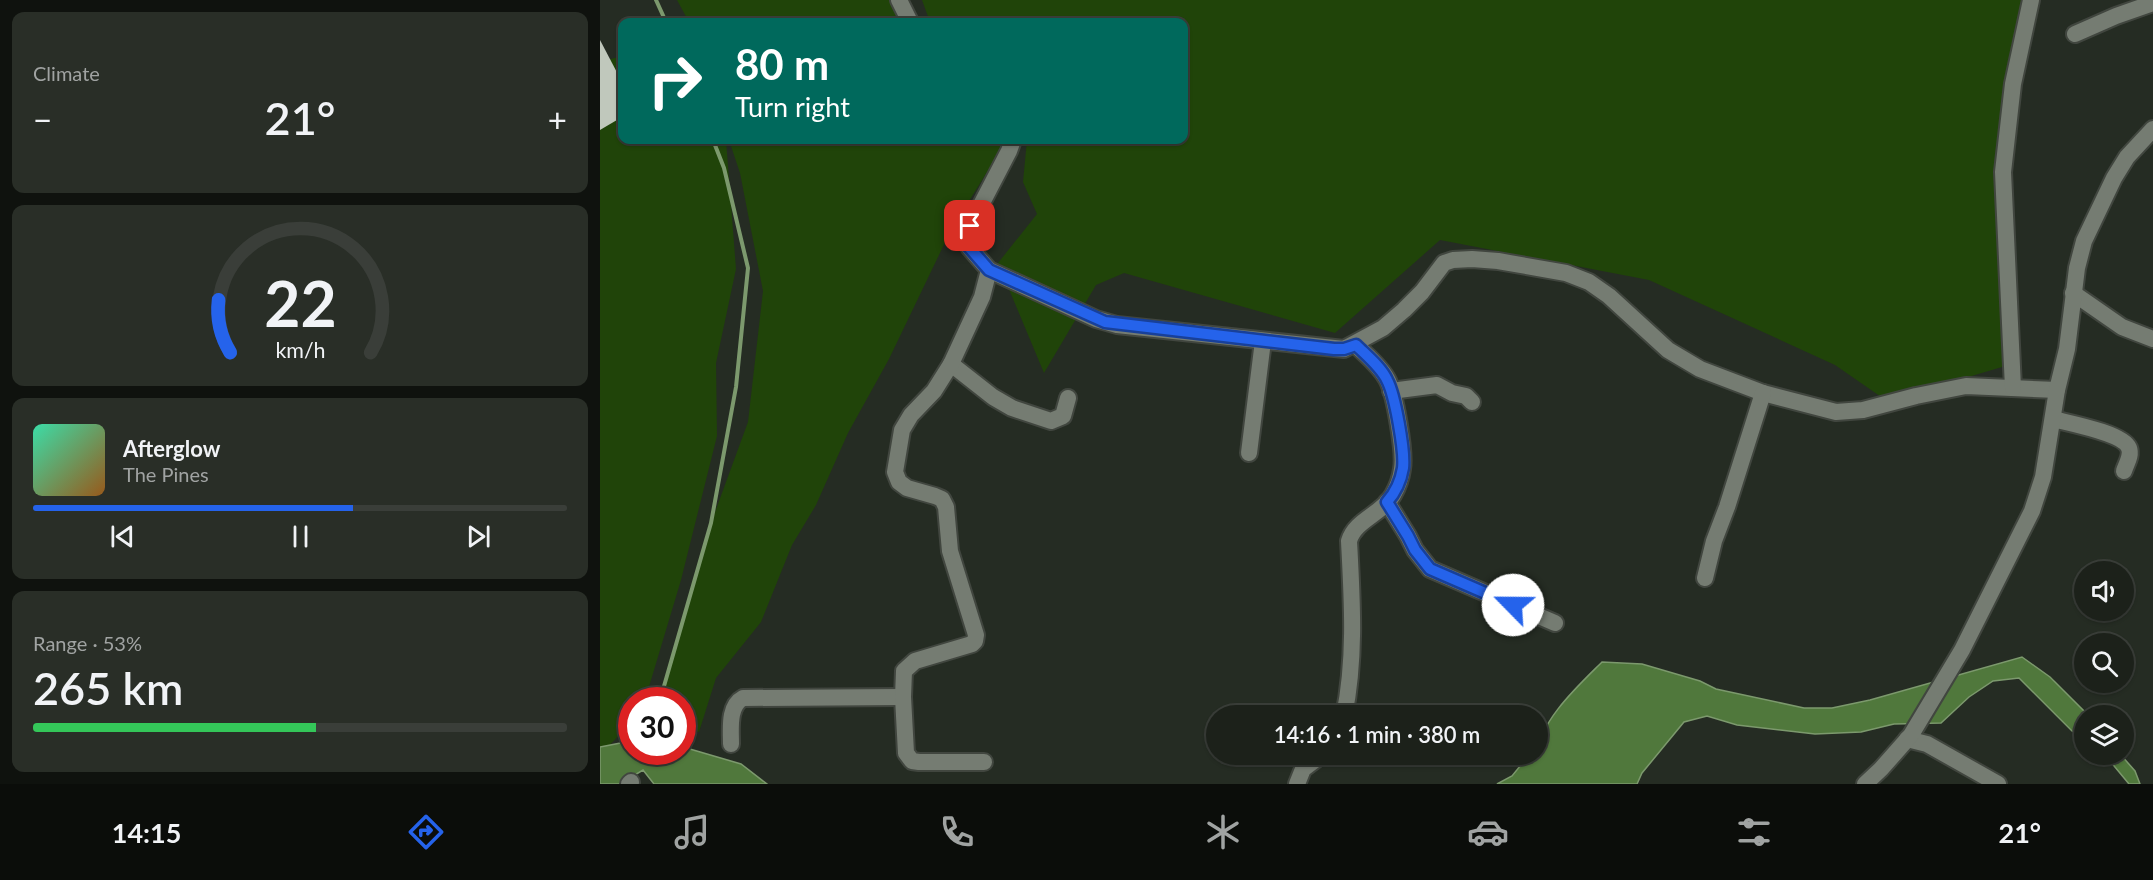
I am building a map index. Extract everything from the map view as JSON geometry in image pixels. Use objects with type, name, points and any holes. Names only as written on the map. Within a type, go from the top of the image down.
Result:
[{"type":"street","points":[[898,0],[908,18]]},
{"type":"street","points":[[2013,388],[2003,172],[2013,84],[2031,0]]},
{"type":"street","points":[[2075,34],[2153,3]]},
{"type":"street","points":[[1865,784],[1909,737],[1962,650],[2032,511],[2043,477],[2057,390],[2067,349],[2077,268],[2085,241],[2114,178],[2127,157],[2153,129]]},
{"type":"street","points":[[1012,144],[970,226],[969,247],[989,270],[1105,322],[1344,349],[1356,345],[1383,328],[1404,310],[1422,292],[1444,263],[1453,260],[1498,261],[1566,273],[1588,282],[1609,296],[1668,350],[1700,369],[1763,393],[1836,412],[1850,412],[1966,386],[2057,390]]},
{"type":"street","points":[[984,762],[919,762],[908,758],[903,697],[904,671],[915,661],[972,644],[976,635],[950,550],[946,507],[942,500],[935,496],[907,488],[899,482],[895,472],[902,430],[911,415],[934,391],[951,364],[982,297],[989,270]]},
{"type":"street","points":[[2073,293],[2122,327],[2153,339]]},
{"type":"street","points":[[1249,453],[1263,341]]},
{"type":"street","points":[[1346,705],[1352,659],[1353,614],[1349,542],[1356,528],[1393,495],[1403,468],[1399,426],[1391,391],[1385,376],[1356,345]]},
{"type":"street","points":[[951,364],[993,397],[1012,408],[1051,421],[1063,416],[1068,398]]},
{"type":"street","points":[[1391,391],[1437,385],[1452,393],[1466,396],[1472,402]]},
{"type":"street","points":[[1705,578],[1714,541],[1763,393]]},
{"type":"street","points":[[2053,419],[2099,431],[2125,443],[2130,456],[2124,471]]},
{"type":"street","points":[[1387,502],[1415,550],[1430,569],[1555,623]]},
{"type":"street","points":[[731,744],[734,707],[737,701],[743,698],[903,697]]},
{"type":"street","points":[[1909,737],[1927,744],[1998,784]]},
{"type":"street","points":[[1297,784],[1303,770],[1309,765]]},
{"type":"shaded area","points":[[677,0],[904,0],[915,18],[687,18]]},
{"type":"shaded area","points":[[922,0],[2021,0],[2002,367],[1887,401],[1835,365],[1649,280],[1440,240],[1335,333],[1124,273],[1096,285],[1044,373],[998,263],[1037,214],[1023,182],[1027,144],[1188,144],[1188,18],[929,18]]},
{"type":"shaded area","points":[[618,57],[618,144],[726,144],[736,269],[716,363],[717,436],[681,580],[649,687],[618,687],[618,736],[600,755],[600,62]]},
{"type":"shaded area","points":[[730,144],[1005,144],[951,230],[889,359],[848,433],[816,505],[792,545],[761,622],[716,678],[699,732],[696,731],[696,687],[664,687],[711,523],[748,422],[763,291],[740,173]]},
{"type":"shaded area","points":[[2022,657],[2050,677],[2078,705],[2074,705],[2074,732],[2019,678],[1993,681],[1969,697],[1941,723],[1894,724],[1861,732],[1815,734],[1737,725],[1707,716],[1684,722],[1642,773],[1637,784],[1497,784],[1512,776],[1521,765],[1548,765],[1548,724],[1572,692],[1602,662],[1642,664],[1700,681],[1716,689],[1804,708],[1832,708],[1870,700]]},
{"type":"shaded area","points":[[618,744],[618,765],[696,765],[696,751],[741,764],[767,784],[654,784],[643,770],[620,784],[600,784],[600,747]]},
{"type":"shaded area","points":[[2113,765],[2130,765],[2135,771],[2140,784],[2129,784]]},
{"type":"building","points":[[600,40],[618,74],[618,119],[600,130]]},
{"type":"waterway","points":[[656,0],[664,18]]},
{"type":"waterway","points":[[664,687],[711,523],[736,387],[748,268],[724,168],[715,144]]},
{"type":"route","points":[[970,226],[969,247],[977,259],[989,270],[1095,319],[1117,325],[1334,349],[1356,345],[1385,376],[1390,387],[1399,426],[1403,468],[1393,495],[1387,502],[1415,550],[1430,569],[1513,605]]}]
